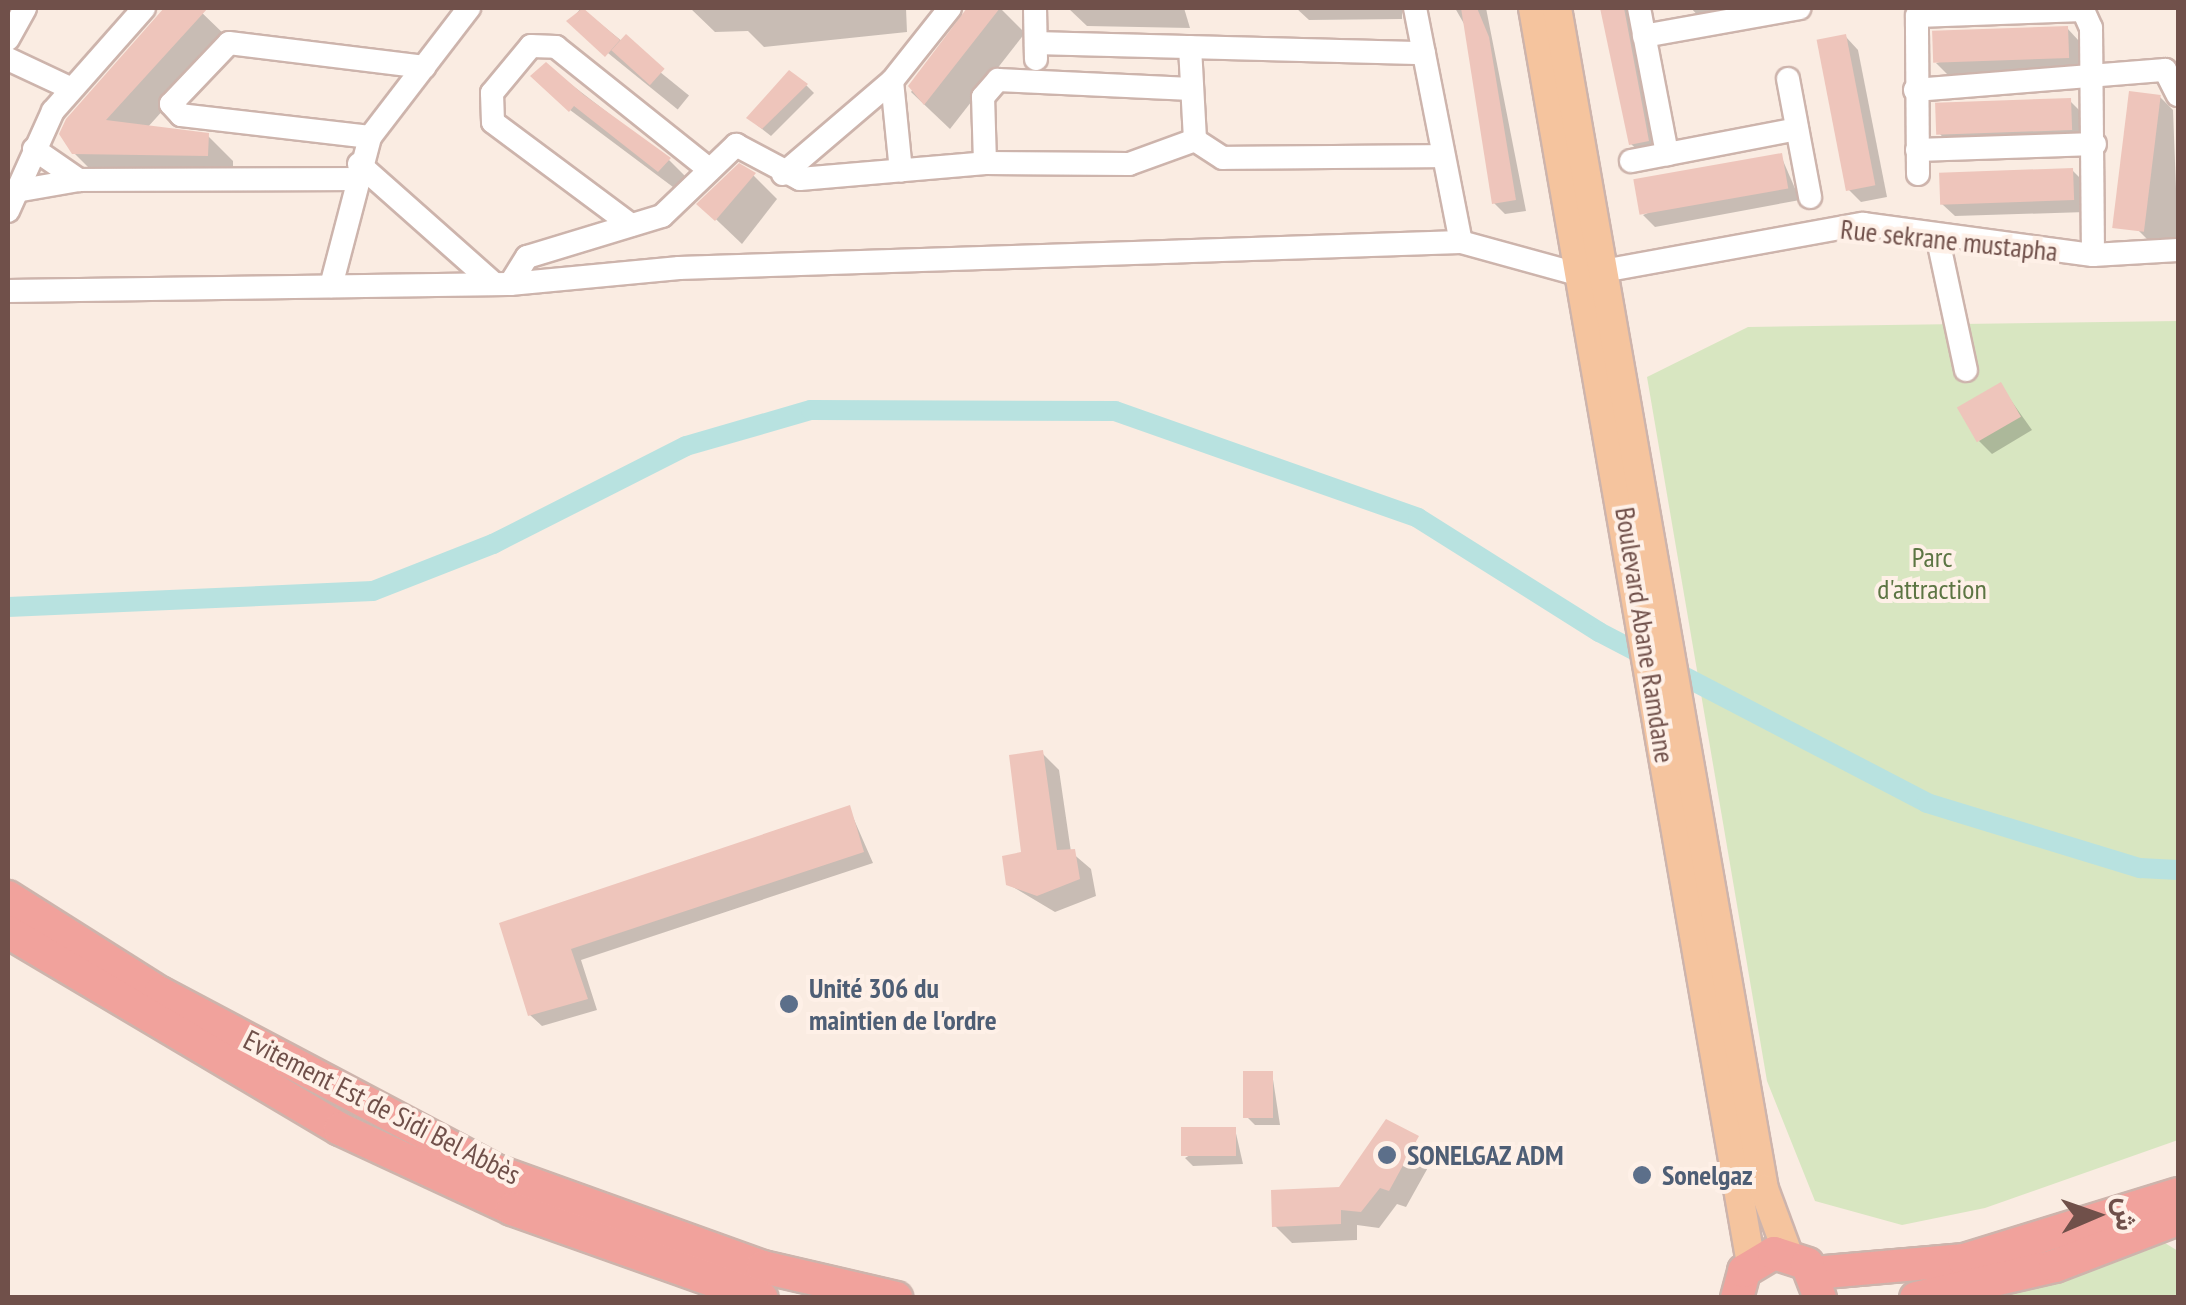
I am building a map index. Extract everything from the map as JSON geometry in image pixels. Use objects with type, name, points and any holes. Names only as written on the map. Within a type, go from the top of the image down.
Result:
[{"type":"highway","name":"Evitement Est de Sidi Bel Abbès","points":[[8,897],[160,992],[496,1171],[763,1267],[896,1298]]},
{"type":"highway","name":"Evitement Est de Sidi Bel Abbès","points":[[8,932],[340,1129],[512,1208],[762,1298]]},
{"type":"highway","points":[[1734,1287],[1788,1254],[1817,1285],[1964,1260],[2178,1194]]},
{"type":"highway","points":[[1916,1298],[2055,1266],[2178,1218]]},
{"type":"main road","name":"Boulevard Abane Ramdane","points":[[1533,8],[1592,273],[1675,733],[1764,1189],[1788,1254]]},
{"type":"main road","name":"Boulevard Abane Ramdane","points":[[1557,8],[1592,273]]},
{"type":"main road","name":"Boulevard Abane Ramdane","points":[[1675,733],[1734,1287]]},
{"type":"street","points":[[8,39],[24,8]]},
{"type":"street","points":[[12,201],[34,149],[70,88],[144,8]]},
{"type":"street","points":[[330,286],[357,171],[370,136],[469,8]]},
{"type":"street","points":[[783,174],[892,82],[950,8]]},
{"type":"street","points":[[1034,8],[1036,78]]},
{"type":"street","points":[[1415,8],[1461,242]]},
{"type":"street","points":[[1639,8],[1667,154]]},
{"type":"street","points":[[1644,36],[1800,8]]},
{"type":"street","points":[[1918,174],[1916,16],[2011,9],[2082,10],[2095,144],[2094,255]]},
{"type":"street","points":[[370,136],[181,115],[171,104],[214,52],[238,42],[424,67]]},
{"type":"street","points":[[1036,43],[1424,52]]},
{"type":"street","points":[[632,225],[493,122],[492,94],[531,46],[556,47],[709,169]]},
{"type":"street","points":[[1190,46],[1196,140]]},
{"type":"street","points":[[8,59],[70,88]]},
{"type":"street","points":[[1916,90],[2091,82],[2170,71],[2178,96]]},
{"type":"street","points":[[985,164],[985,90],[1036,78],[1190,89]]},
{"type":"street","points":[[1788,80],[1810,197]]},
{"type":"street","points":[[892,82],[902,171]]},
{"type":"street","points":[[1631,160],[1797,130]]},
{"type":"street","points":[[502,284],[526,257],[662,216],[709,169],[742,144],[783,174],[985,164],[1140,163],[1196,140],[1238,161],[1443,156]]},
{"type":"street","points":[[1917,150],[2095,144]]},
{"type":"street","points":[[34,149],[78,180]]},
{"type":"street","points":[[12,201],[78,180],[357,171],[502,284]]},
{"type":"street","name":"Rue sekrane mustapha","points":[[1592,273],[1828,226],[2094,255],[2178,250]]},
{"type":"street","points":[[1937,235],[1966,370]]},
{"type":"street","points":[[8,291],[502,284],[679,268],[1461,242],[1592,273]]},
{"type":"green space","name":"Parc d'attraction","points":[[2178,321],[2178,1140],[1985,1208],[1902,1225],[1815,1201],[1767,1081],[1647,377],[1748,327]]},
{"type":"green space","points":[[2160,1240],[2178,1251],[2178,1297],[1961,1298]]},
{"type":"building","points":[[164,8],[208,8],[106,120],[209,133],[208,156],[72,154],[59,134],[66,119]]},
{"type":"building","points":[[583,8],[620,40],[605,57],[566,21]]},
{"type":"building","points":[[967,8],[1000,8],[924,105],[908,86]]},
{"type":"building","points":[[1461,8],[1477,8],[1489,37],[1516,200],[1492,204]]},
{"type":"building","points":[[1600,8],[1624,8],[1649,141],[1629,145]]},
{"type":"building","points":[[2068,26],[2069,58],[1933,63],[1932,31]]},
{"type":"building","points":[[626,34],[665,69],[650,85],[611,50]]},
{"type":"building","points":[[1846,34],[1875,185],[1846,191],[1817,40]]},
{"type":"building","points":[[546,62],[584,95],[671,158],[658,172],[574,106],[569,112],[530,76]]},
{"type":"building","points":[[789,70],[808,84],[762,129],[746,118]]},
{"type":"building","points":[[2129,91],[2161,95],[2144,232],[2112,228]]},
{"type":"building","points":[[2071,98],[2072,130],[1936,135],[1935,103]]},
{"type":"building","points":[[1782,153],[1788,188],[1640,215],[1633,179]]},
{"type":"building","points":[[739,163],[756,173],[715,221],[696,204]]},
{"type":"building","points":[[2073,168],[2074,200],[1940,205],[1939,173]]},
{"type":"building","points":[[2001,382],[2021,417],[1977,442],[1957,408]]},
{"type":"building","points":[[1043,750],[1057,850],[1075,849],[1080,879],[1037,896],[1006,885],[1002,856],[1021,852],[1009,755]]},
{"type":"building","points":[[850,805],[864,852],[571,949],[588,999],[528,1016],[499,923]]},
{"type":"building","points":[[1243,1071],[1273,1071],[1273,1118],[1243,1118]]},
{"type":"building","name":"SONELGAZ ADM","points":[[1386,1119],[1419,1136],[1389,1191],[1380,1188],[1361,1212],[1341,1210],[1341,1224],[1272,1227],[1271,1190],[1339,1187]]},
{"type":"building","points":[[1181,1127],[1236,1127],[1236,1156],[1181,1156]]},
{"type":"waterway","points":[[8,607],[373,591],[493,544],[686,446],[811,410],[1115,411],[1418,518],[1599,632],[1927,803],[2140,868],[2178,870]]},
{"type":"place","name":"Unité 306 du maintien de l'ordre","points":[[789,1004]]},
{"type":"place","name":"SONELGAZ ADM","points":[[1387,1155]]},
{"type":"place","name":"Sonelgaz","points":[[1642,1175]]}]
